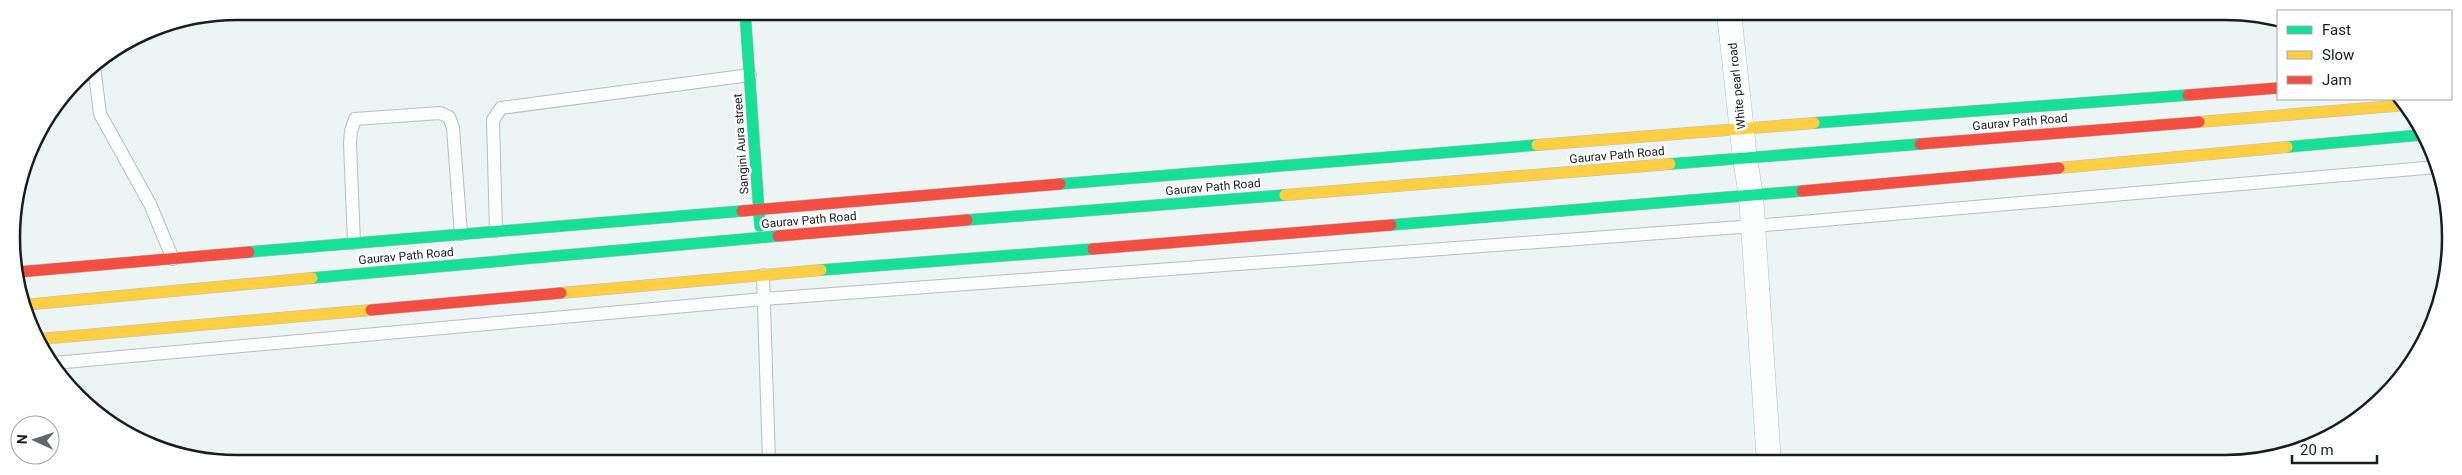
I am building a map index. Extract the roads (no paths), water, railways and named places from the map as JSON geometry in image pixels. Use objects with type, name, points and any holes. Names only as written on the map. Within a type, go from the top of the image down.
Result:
[{"type":"main road","name":"Sangini Aura street","points":[[746,20],[761,242]]},
{"type":"main road","points":[[23,272],[759,208],[1742,128],[2277,88]]},
{"type":"main road","name":"Gaurav Path Road","points":[[31,304],[2397,106]]},
{"type":"main road","points":[[45,339],[763,270],[1751,196],[2417,135]]},
{"type":"street","name":"White pearl road","points":[[1730,20],[1745,159]]},
{"type":"street","points":[[1745,159],[1754,226],[1768,455]]},
{"type":"lane","points":[[95,73],[100,114],[150,204],[173,259]]},
{"type":"lane","points":[[496,231],[493,120],[501,108],[750,76]]},
{"type":"lane","points":[[354,243],[350,143],[351,131],[356,119],[440,113],[449,117],[453,128],[460,234]]},
{"type":"lane","points":[[60,362],[764,299],[1754,226],[2430,168]]},
{"type":"lane","points":[[763,270],[769,455]]}]
